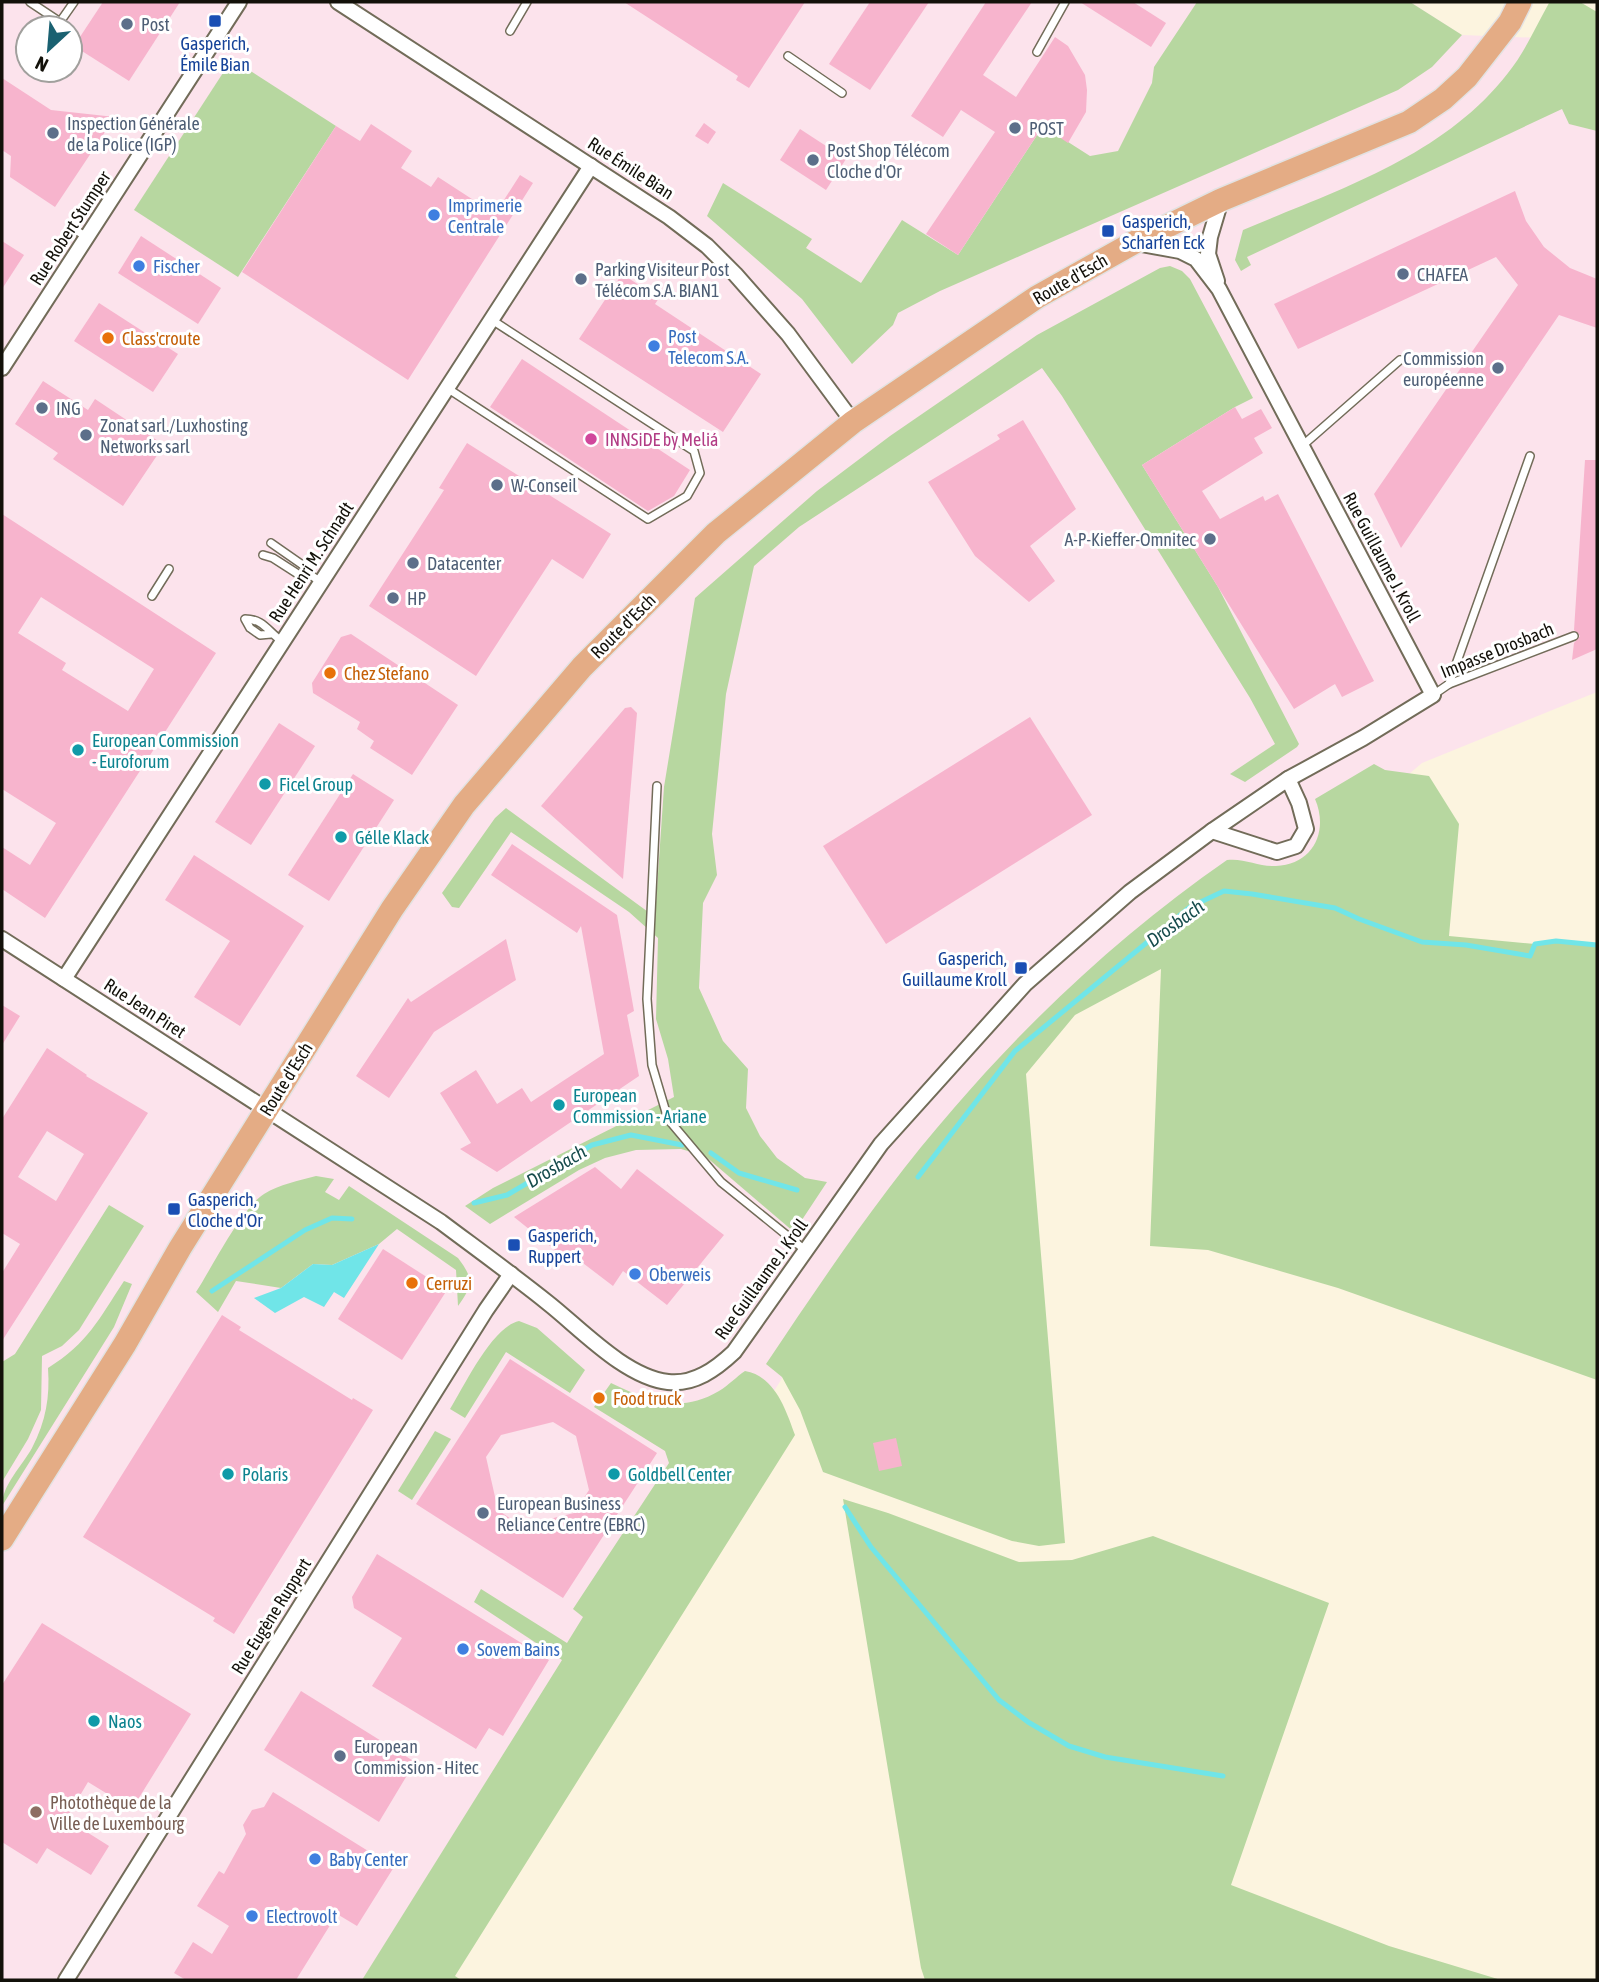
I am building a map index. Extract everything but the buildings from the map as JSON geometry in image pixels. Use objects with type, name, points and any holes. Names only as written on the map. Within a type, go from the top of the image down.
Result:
[{"type":"main road","name":"Route d'Esch","points":[[2,1539],[392,909],[464,805],[582,667],[716,533],[853,422],[1037,297],[1135,242],[1221,200],[1409,122],[1443,99],[1468,77],[1510,22],[1520,2]]},
{"type":"street","name":"Rue Robert Stumper","points":[[2,368],[239,2]]},
{"type":"street","name":"Rue Émile Bian","points":[[338,2],[669,217],[707,246],[788,334],[853,422]]},
{"type":"street","name":"Rue Henri M. Schnadt","points":[[64,979],[315,578],[447,388],[591,166]]},
{"type":"street","name":"Rue Guillaume J. Kroll","points":[[1219,289],[1209,254],[1210,237],[1221,200]]},
{"type":"street","name":"Rue Guillaume J. Kroll","points":[[267,1110],[441,1223],[511,1274],[626,1366],[668,1382],[706,1375],[734,1352],[881,1144],[1025,984],[1130,892],[1212,831],[1289,779],[1433,695],[1219,289],[1196,259],[1181,251],[1135,242]]},
{"type":"street","points":[[1212,831],[1277,852],[1296,846],[1306,829],[1289,779]]},
{"type":"street","name":"Rue Jean Piret","points":[[2,939],[267,1110]]},
{"type":"street","name":"Rue Eugène Ruppert","points":[[66,1980],[511,1274]]},
{"type":"lane","points":[[30,2],[60,22],[74,2]]},
{"type":"lane","points":[[510,30],[527,2]]},
{"type":"lane","points":[[1037,52],[1065,2]]},
{"type":"lane","points":[[788,56],[842,93]]},
{"type":"lane","points":[[72,228],[87,237]]},
{"type":"lane","points":[[447,388],[648,519],[687,496],[700,473],[694,451],[491,320]]},
{"type":"lane","points":[[1302,446],[1400,360]]},
{"type":"lane","points":[[1449,684],[1530,456]]},
{"type":"lane","points":[[271,543],[304,566],[315,578]]},
{"type":"lane","points":[[263,555],[273,558],[301,576],[315,578]]},
{"type":"lane","points":[[152,596],[169,569]]},
{"type":"lane","name":"Impasse Drosbach","points":[[1433,695],[1449,684],[1574,636]]},
{"type":"lane","points":[[657,786],[647,999],[652,1065],[668,1119],[720,1182],[805,1250]]},
{"type":"shaded area","points":[[2,2],[1410,2],[1462,35],[1541,38],[1597,55],[1597,692],[1422,763],[1305,863],[1064,1003],[794,1359],[408,1980],[2,1980]]},
{"type":"green space","points":[[1197,2],[1410,2],[1462,35],[1432,67],[1398,90],[940,291],[898,313],[893,325],[852,364],[802,299],[707,216],[723,183],[812,239],[806,248],[861,283],[902,220],[958,255],[1043,126],[1090,156],[1118,151],[1152,83],[1154,67]]},
{"type":"green space","points":[[1580,2],[1597,12],[1597,131],[1569,124],[1562,109],[1247,257],[1251,265],[1241,271],[1235,260],[1243,230],[1386,168],[1452,127],[1482,102],[1508,73],[1549,3]]},
{"type":"green space","points":[[232,59],[336,126],[238,277],[134,210]]},
{"type":"green space","points":[[1170,266],[1182,271],[1190,279],[1253,398],[1142,465],[1218,587],[1299,744],[1297,747],[1245,782],[1230,774],[1275,744],[1250,698],[1042,368],[799,527],[754,566],[726,694],[712,834],[717,875],[703,903],[699,988],[723,1041],[748,1069],[746,1108],[760,1136],[777,1158],[805,1178],[827,1182],[794,1232],[705,1156],[681,1149],[636,1150],[605,1158],[579,1170],[490,1224],[465,1206],[493,1188],[674,1097],[668,1059],[656,1019],[658,938],[629,912],[511,832],[459,908],[452,907],[442,893],[495,818],[506,808],[655,917],[664,787],[695,598],[817,491],[890,436],[1037,335],[1160,268]]},
{"type":"green space","points":[[1374,764],[1385,770],[1429,776],[1459,824],[1449,936],[1535,944],[1556,941],[1597,945],[1597,1380],[1338,1288],[1208,1250],[1150,1246],[1161,969],[1075,1015],[1026,1074],[1065,1543],[1039,1546],[1012,1541],[823,1472],[800,1410],[782,1377],[766,1364],[903,1169],[1016,1040],[1117,945],[1227,860],[1276,866],[1300,860],[1315,844],[1319,834],[1319,811],[1315,799]]},
{"type":"green space","points":[[316,1176],[334,1179],[325,1192],[339,1200],[349,1186],[458,1258],[467,1271],[470,1282],[467,1293],[458,1306],[456,1270],[397,1229],[379,1244],[332,1265],[313,1264],[281,1288],[236,1281],[218,1312],[196,1292],[236,1225],[255,1202],[276,1188]]},
{"type":"green space","points":[[109,1205],[144,1226],[79,1330],[62,1346],[42,1356],[41,1410],[28,1439],[2,1482],[2,1362],[15,1354]]},
{"type":"green space","points":[[124,1281],[132,1284],[114,1327],[2,1506],[9,1483],[32,1448],[41,1428],[48,1399],[48,1368],[83,1340]]},
{"type":"green space","points":[[519,1321],[537,1328],[585,1370],[570,1393],[506,1352],[465,1418],[450,1409],[489,1345],[509,1326]]},
{"type":"green space","points":[[745,1371],[755,1374],[772,1387],[783,1405],[795,1435],[455,1976],[461,1980],[362,1980],[562,1660],[474,1602],[481,1589],[567,1643],[583,1617],[573,1609],[669,1463],[665,1451],[594,1407],[611,1383],[651,1400],[691,1402],[723,1389]]},
{"type":"green space","points":[[435,1431],[451,1439],[412,1500],[398,1491]]},
{"type":"green space","points":[[843,1499],[1019,1562],[1072,1560],[1153,1536],[1329,1603],[1231,1885],[1389,1946],[1501,1980],[925,1980]]},
{"type":"water","points":[[379,1244],[344,1298],[334,1292],[324,1307],[304,1297],[275,1313],[254,1298],[281,1288],[313,1264],[332,1265]]},
{"type":"waterway","name":"Drosbach","points":[[918,1177],[1015,1051],[1190,907],[1224,891],[1335,908],[1422,942],[1466,945],[1530,956],[1535,944],[1556,941],[1597,945]]},
{"type":"waterway","name":"Drosbach","points":[[474,1203],[507,1195],[592,1145],[631,1135],[682,1145]]},
{"type":"waterway","name":"Drosbach","points":[[711,1153],[739,1173],[797,1190]]},
{"type":"waterway","name":"Drosbach","points":[[212,1291],[305,1230],[332,1218],[352,1219]]},
{"type":"waterway","points":[[845,1507],[871,1547],[999,1700],[1028,1722],[1069,1746],[1105,1757],[1223,1776]]},
{"type":"place","name":"Gasperich, Émile Bian","points":[[215,21]]},
{"type":"place","name":"Post","points":[[127,24]]},
{"type":"place","name":"POST","points":[[1015,128]]},
{"type":"place","name":"Inspection Générale de la Police (IGP)","points":[[53,133]]},
{"type":"place","name":"Post Shop Télécom Cloche d'Or","points":[[813,160]]},
{"type":"place","name":"Imprimerie Centrale","points":[[434,215]]},
{"type":"place","name":"Gasperich, Scharfen Eck","points":[[1108,231]]},
{"type":"place","name":"Fischer","points":[[139,266]]},
{"type":"place","name":"CHAFEA","points":[[1403,274]]},
{"type":"place","name":"Parking Visiteur Post Télécom S.A. BIAN1","points":[[581,279]]},
{"type":"place","name":"Class'croute","points":[[108,338]]},
{"type":"place","name":"Post Telecom S.A.","points":[[654,346]]},
{"type":"place","name":"Commission européenne","points":[[1498,368]]},
{"type":"place","name":"ING","points":[[42,408]]},
{"type":"place","name":"Zonat sarl./Luxhosting Networks sarl","points":[[86,435]]},
{"type":"place","name":"INNSiDE by Meliá","points":[[591,439]]},
{"type":"place","name":"W-Conseil","points":[[497,485]]},
{"type":"place","name":"A-P-Kieffer-Omnitec","points":[[1210,539]]},
{"type":"place","name":"Datacenter","points":[[413,563]]},
{"type":"place","name":"HP","points":[[393,598]]},
{"type":"place","name":"Chez Stefano","points":[[330,673]]},
{"type":"place","name":"European Commission - Euroforum","points":[[78,750]]},
{"type":"place","name":"Ficel Group","points":[[265,784]]},
{"type":"place","name":"Gélle Klack","points":[[341,837]]},
{"type":"place","name":"Gasperich, Guillaume Kroll","points":[[1021,968]]},
{"type":"place","name":"European Commission - Ariane","points":[[559,1105]]},
{"type":"place","name":"Gasperich, Cloche d'Or","points":[[174,1209]]},
{"type":"place","name":"Gasperich, Ruppert","points":[[514,1245]]},
{"type":"place","name":"Oberweis","points":[[635,1274]]},
{"type":"place","name":"Cerruzi","points":[[412,1283]]},
{"type":"place","name":"Food truck","points":[[599,1398]]},
{"type":"place","name":"Polaris","points":[[228,1474]]},
{"type":"place","name":"Goldbell Center","points":[[614,1474]]},
{"type":"place","name":"European Business Reliance Centre (EBRC)","points":[[483,1513]]},
{"type":"place","name":"Sovem Bains","points":[[463,1649]]},
{"type":"place","name":"Naos","points":[[94,1721]]},
{"type":"place","name":"European Commission - Hitec","points":[[340,1756]]},
{"type":"place","name":"Photothèque de la Ville de Luxembourg","points":[[36,1812]]},
{"type":"place","name":"Baby Center","points":[[315,1859]]},
{"type":"place","name":"Electrovolt","points":[[252,1916]]}]
